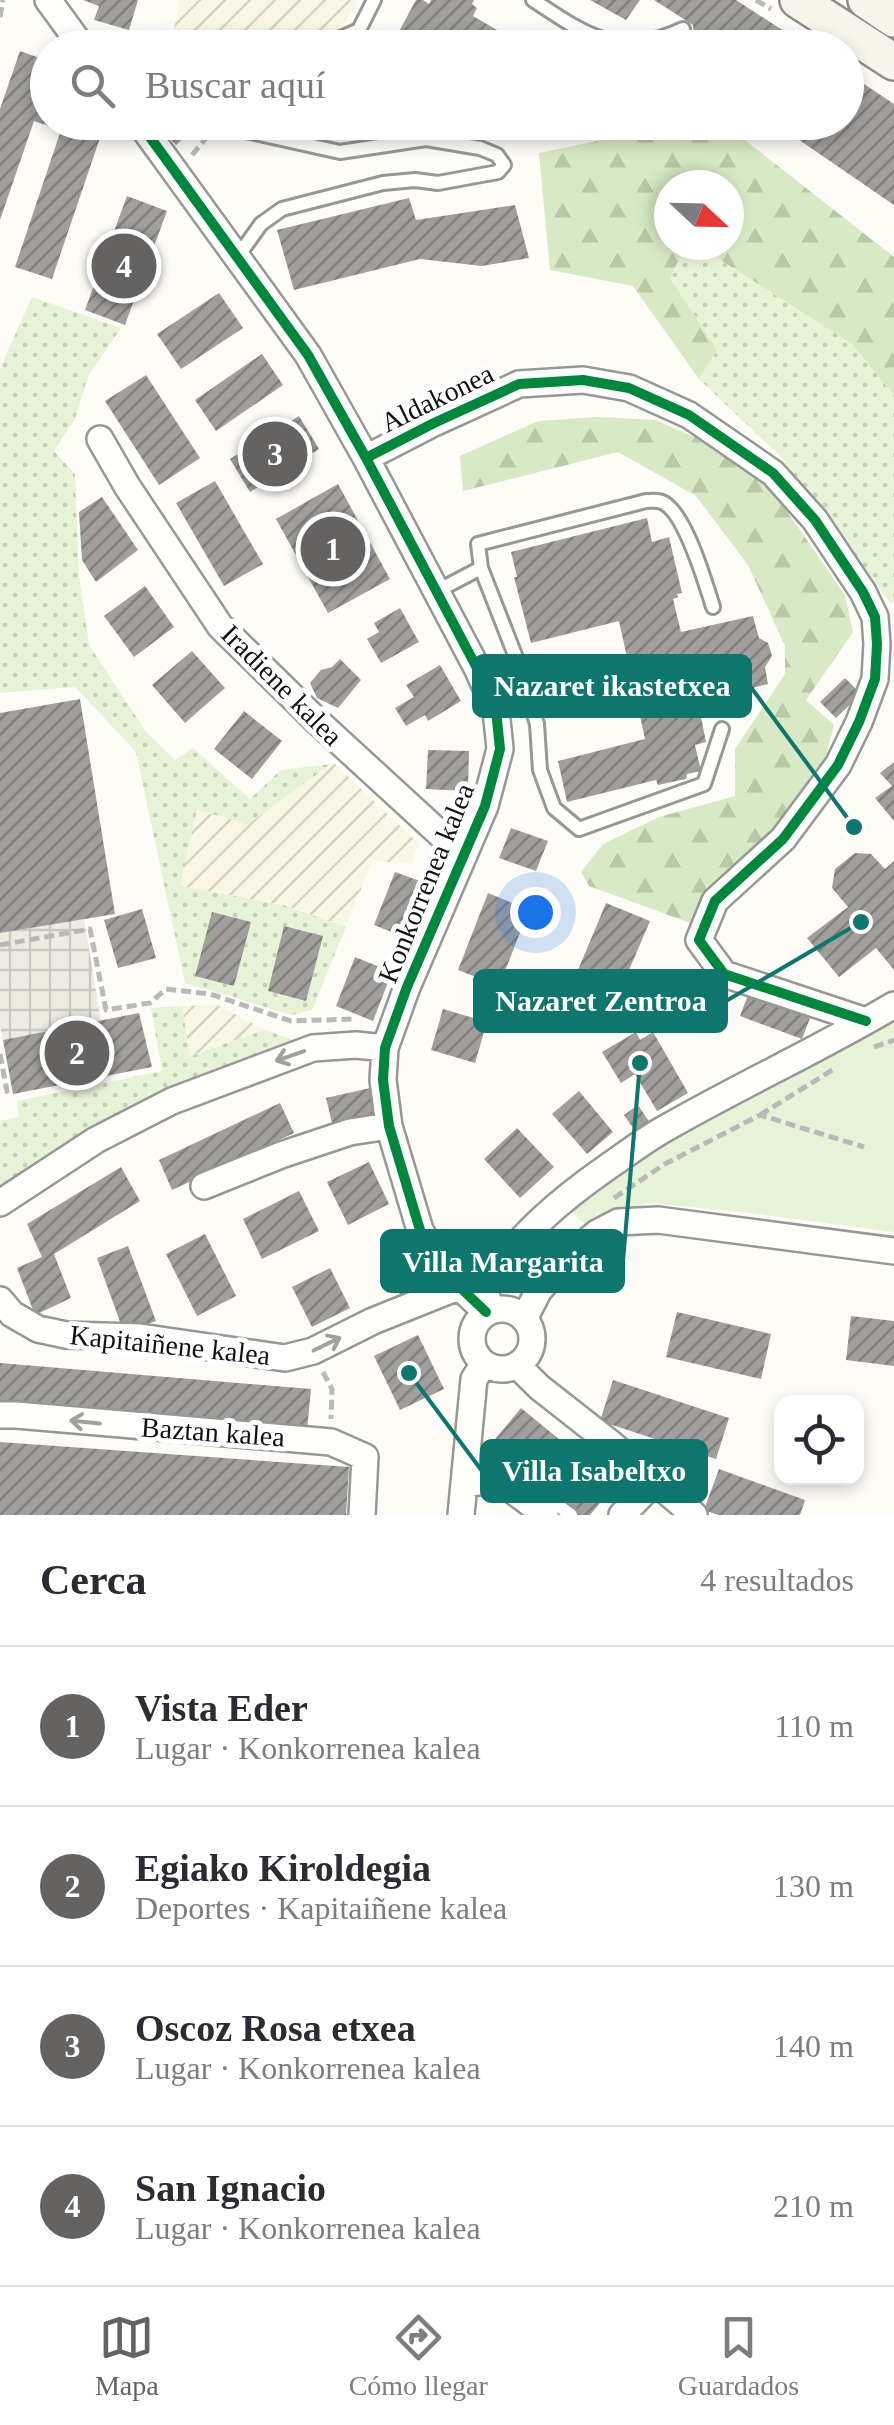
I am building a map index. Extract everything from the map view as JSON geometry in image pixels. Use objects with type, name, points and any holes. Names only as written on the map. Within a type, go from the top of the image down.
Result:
[{"type":"street","points":[[48,0],[70,30]]},
{"type":"street","points":[[798,0],[844,30]]},
{"type":"street","points":[[866,0],[894,19]]},
{"type":"street","points":[[864,43],[894,62]]},
{"type":"street","name":"Konkorrenea kalea","points":[[152,140],[308,354],[437,591],[496,710],[500,750],[485,806],[407,988],[386,1048],[383,1080],[390,1126],[420,1230],[445,1273],[488,1311]]},
{"type":"street","name":"Aldakonea","points":[[366,458],[519,384],[584,380],[629,388],[689,415],[773,473],[794,496],[815,520],[875,617],[875,679],[838,766],[783,839],[715,901],[700,940],[724,974],[866,1022]]},
{"type":"street","name":"Iradiene kalea","points":[[100,439],[220,626],[462,855]]},
{"type":"street","points":[[488,1311],[486,1288],[517,1241],[574,1190],[663,1129],[894,1004]]},
{"type":"street","points":[[0,1203],[96,1140],[172,1101],[313,1048],[356,1044],[386,1048]]},
{"type":"street","points":[[204,1186],[350,1132],[390,1126]]},
{"type":"street","points":[[524,1318],[540,1290],[572,1254],[596,1233],[618,1222],[658,1220],[894,1251]]},
{"type":"street","name":"Kapitaiñene kalea","points":[[0,1300],[12,1314],[38,1330],[66,1335],[140,1337],[285,1358],[313,1352],[374,1321],[458,1287]]},
{"type":"street","points":[[499,1308],[524,1318],[532,1340],[529,1352],[517,1365],[498,1369],[484,1364],[471,1343],[474,1325],[488,1311],[499,1308]]},
{"type":"street","points":[[461,1515],[474,1379],[484,1364]]},
{"type":"street","points":[[517,1365],[694,1515]]},
{"type":"street","name":"Baztan kalea","points":[[0,1415],[331,1442]]},
{"type":"street","points":[[331,1442],[365,1457],[362,1515]]},
{"type":"street","points":[[464,1486],[482,1480],[504,1485],[545,1515]]},
{"type":"street","points":[[622,1515],[654,1482]]},
{"type":"lane","points":[[358,30],[374,0]]},
{"type":"lane","points":[[532,0],[583,30]]},
{"type":"lane","points":[[286,140],[340,152],[419,140]]},
{"type":"lane","points":[[238,256],[261,224],[282,209],[383,183],[438,183],[498,172],[504,165],[498,155],[480,148],[432,140]]},
{"type":"lane","points":[[713,608],[696,554],[672,509],[662,502],[646,501],[478,544],[480,568],[538,724],[540,770],[554,808],[578,829],[704,784],[722,729]]},
{"type":"lane","points":[[437,591],[480,568]]},
{"type":"lane","points":[[506,1468],[571,1515]]},
{"type":"path","points":[[0,17],[3,0]]},
{"type":"path","points":[[183,181],[193,154],[204,140]]},
{"type":"path","points":[[0,945],[90,929],[106,1010],[150,1002],[166,989],[210,994],[292,1021],[351,1018]]},
{"type":"path","points":[[0,1054],[7,1091],[0,1092]]},
{"type":"path","points":[[601,1206],[665,1164],[760,1116],[809,1085]]},
{"type":"path","points":[[760,1116],[864,1147]]},
{"type":"path","points":[[313,1352],[332,1389],[331,1442]]},
{"type":"shaded area","points":[[180,0],[357,0],[339,30],[174,30]]},
{"type":"shaded area","points":[[333,762],[419,844],[411,863],[372,861],[346,927],[283,905],[179,887],[197,810],[248,824]]},
{"type":"shaded area","points":[[84,919],[101,1021],[3,1040],[0,933]]},
{"type":"shaded area","points":[[218,1005],[265,1030],[189,1056],[182,1006]]},
{"type":"green space","points":[[602,140],[745,140],[894,257],[894,395],[852,344],[720,260],[744,260],[744,170],[654,170],[654,260],[679,260],[670,278],[717,350],[699,379],[633,286],[550,270],[539,153]]},
{"type":"green space","points":[[679,260],[720,260],[852,344],[894,395],[894,602],[891,604],[783,459],[699,379],[717,350],[670,278]]},
{"type":"green space","points":[[32,297],[121,328],[88,376],[75,419],[54,451],[75,474],[79,576],[89,645],[146,732],[175,760],[193,748],[250,799],[281,770],[331,764],[248,824],[197,810],[180,886],[283,905],[346,927],[312,1010],[291,1015],[185,983],[136,752],[75,687],[0,693],[0,369]]},
{"type":"green space","points":[[597,417],[656,420],[696,438],[768,484],[845,595],[853,632],[806,700],[834,725],[825,760],[782,820],[710,895],[693,924],[589,886],[581,872],[603,844],[659,817],[735,796],[735,749],[785,674],[785,646],[748,565],[696,496],[618,452],[463,491],[460,456],[538,421]]},
{"type":"green space","points":[[182,1006],[190,1056],[265,1030],[299,1042],[0,1188],[0,1121],[19,1117],[17,1101],[162,1071],[151,1008]]},
{"type":"green space","points":[[894,1021],[894,1232],[647,1203],[590,1228],[570,1211],[638,1162],[709,1119],[825,1053]]},
{"type":"building","points":[[83,0],[138,0],[129,30],[94,20],[99,6]]},
{"type":"building","points":[[416,0],[429,4],[431,0],[474,0],[472,4],[477,8],[473,16],[497,30],[400,30]]},
{"type":"building","points":[[590,0],[640,0],[626,20]]},
{"type":"building","points":[[654,0],[736,0],[782,30],[694,30],[693,25]]},
{"type":"building","points":[[20,51],[30,55],[30,133],[0,220],[0,109]]},
{"type":"building","points":[[864,84],[894,104],[894,205],[799,140],[864,140]]},
{"type":"building","points":[[58,140],[99,140],[52,279],[15,267]]},
{"type":"building","points":[[127,196],[167,211],[125,325],[85,310]]},
{"type":"building","points":[[409,198],[416,220],[515,205],[529,258],[482,266],[420,259],[294,290],[277,230]]},
{"type":"building","points":[[219,293],[243,328],[181,369],[157,334]]},
{"type":"building","points":[[262,354],[283,385],[216,431],[195,400]]},
{"type":"building","points":[[146,375],[200,458],[159,485],[105,401]]},
{"type":"building","points":[[299,416],[319,449],[250,492],[230,459]]},
{"type":"building","points":[[215,481],[263,564],[224,586],[176,503]]},
{"type":"building","points":[[338,484],[390,579],[328,613],[276,519]]},
{"type":"building","points":[[102,497],[138,550],[96,582],[82,560],[79,512]]},
{"type":"building","points":[[647,518],[652,542],[669,537],[682,593],[673,599],[681,632],[753,616],[759,638],[768,643],[772,656],[765,667],[768,684],[698,702],[706,742],[695,745],[701,771],[687,774],[686,779],[658,785],[656,780],[567,802],[558,761],[645,739],[619,621],[531,643],[511,552]]},
{"type":"building","points":[[145,586],[174,627],[134,657],[104,616]]},
{"type":"building","points":[[400,608],[419,642],[381,663],[367,639],[379,632],[374,623]]},
{"type":"building","points":[[192,651],[225,688],[185,723],[152,685]]},
{"type":"building","points":[[340,659],[361,680],[338,708],[317,698],[310,683],[321,670]]},
{"type":"building","points":[[440,665],[461,701],[428,721],[425,715],[406,726],[395,708],[414,697],[406,685]]},
{"type":"building","points":[[845,678],[861,694],[836,718],[820,702]]},
{"type":"building","points":[[80,699],[115,914],[0,933],[0,713]]},
{"type":"building","points":[[244,711],[282,741],[252,779],[214,749]]},
{"type":"building","points":[[428,750],[469,751],[468,791],[426,789]]},
{"type":"building","points":[[894,762],[894,821],[875,798],[892,786],[880,773]]},
{"type":"building","points":[[511,828],[548,841],[536,871],[499,858]]},
{"type":"building","points":[[855,853],[871,854],[885,869],[894,861],[894,970],[876,948],[839,977],[807,938],[848,907],[832,888],[835,869]]},
{"type":"building","points":[[395,872],[428,884],[409,939],[374,925]]},
{"type":"building","points":[[488,893],[529,910],[499,986],[458,970]]},
{"type":"building","points":[[606,903],[650,921],[611,1012],[568,994]]},
{"type":"building","points":[[142,909],[156,958],[118,968],[104,920]]},
{"type":"building","points":[[212,912],[251,922],[234,986],[195,976]]},
{"type":"building","points":[[284,926],[323,936],[306,1001],[268,991]]},
{"type":"building","points":[[355,957],[392,972],[373,1021],[336,1006]]},
{"type":"building","points":[[751,987],[813,1010],[802,1039],[740,1016]]},
{"type":"building","points":[[443,1009],[487,1022],[475,1063],[431,1050]]},
{"type":"building","points":[[139,1013],[152,1067],[13,1094],[3,1040]]},
{"type":"building","points":[[636,1032],[640,1040],[653,1032],[688,1093],[657,1111],[635,1074],[621,1083],[602,1052]]},
{"type":"building","points":[[370,1088],[377,1117],[333,1127],[326,1098]]},
{"type":"building","points":[[579,1091],[613,1132],[587,1154],[552,1114]]},
{"type":"building","points":[[280,1103],[294,1133],[172,1190],[159,1160]]},
{"type":"building","points":[[638,1105],[650,1123],[636,1132],[624,1115]]},
{"type":"building","points":[[517,1128],[554,1167],[520,1198],[484,1159]]},
{"type":"building","points":[[369,1162],[389,1204],[348,1225],[327,1182]]},
{"type":"building","points":[[121,1167],[140,1201],[54,1254],[71,1298],[35,1315],[17,1268],[42,1257],[27,1224]]},
{"type":"building","points":[[299,1191],[319,1231],[262,1259],[243,1219]]},
{"type":"building","points":[[482,1231],[502,1254],[474,1279],[454,1256]]},
{"type":"building","points":[[205,1234],[236,1296],[197,1316],[166,1254]]},
{"type":"building","points":[[420,1237],[442,1281],[403,1301],[381,1256]]},
{"type":"building","points":[[128,1246],[156,1321],[124,1333],[97,1258]]},
{"type":"building","points":[[330,1268],[350,1308],[312,1327],[292,1287]]},
{"type":"building","points":[[677,1312],[771,1334],[761,1379],[666,1357]]},
{"type":"building","points":[[851,1316],[894,1321],[894,1366],[846,1360]]},
{"type":"building","points":[[418,1335],[444,1389],[400,1410],[374,1356]]},
{"type":"building","points":[[0,1363],[311,1389],[307,1430],[0,1405]]},
{"type":"building","points":[[613,1380],[729,1418],[716,1459],[600,1421]]},
{"type":"building","points":[[521,1408],[615,1485],[590,1515],[579,1515],[492,1443]]},
{"type":"building","points":[[0,1442],[349,1467],[346,1515],[0,1515]]},
{"type":"building","points":[[719,1469],[805,1500],[800,1515],[718,1515],[704,1510]]},
{"type":"cycle path","points":[[152,140],[308,355],[366,458],[496,710],[500,749],[485,806],[407,987],[385,1048],[383,1080],[389,1126],[420,1230],[445,1273],[486,1312]]},
{"type":"cycle path","points":[[366,458],[519,384],[583,380],[629,388],[689,415],[773,473],[815,520],[875,617],[875,679],[838,765],[783,839],[715,901],[699,940],[724,974],[866,1021]]},
{"type":"place","name":"San Ignacio","points":[[124,266]]},
{"type":"place","name":"Oscoz Rosa etxea","points":[[275,454]]},
{"type":"place","name":"Vista Eder","points":[[333,549]]},
{"type":"place","name":"Nazaret ikastetxea","points":[[854,827]]},
{"type":"place","name":"Nazaret Zentroa","points":[[861,922]]},
{"type":"place","name":"Egiako Kiroldegia","points":[[77,1053]]},
{"type":"place","name":"Villa Margarita","points":[[640,1063]]},
{"type":"place","name":"Villa Isabeltxo","points":[[409,1373]]}]
